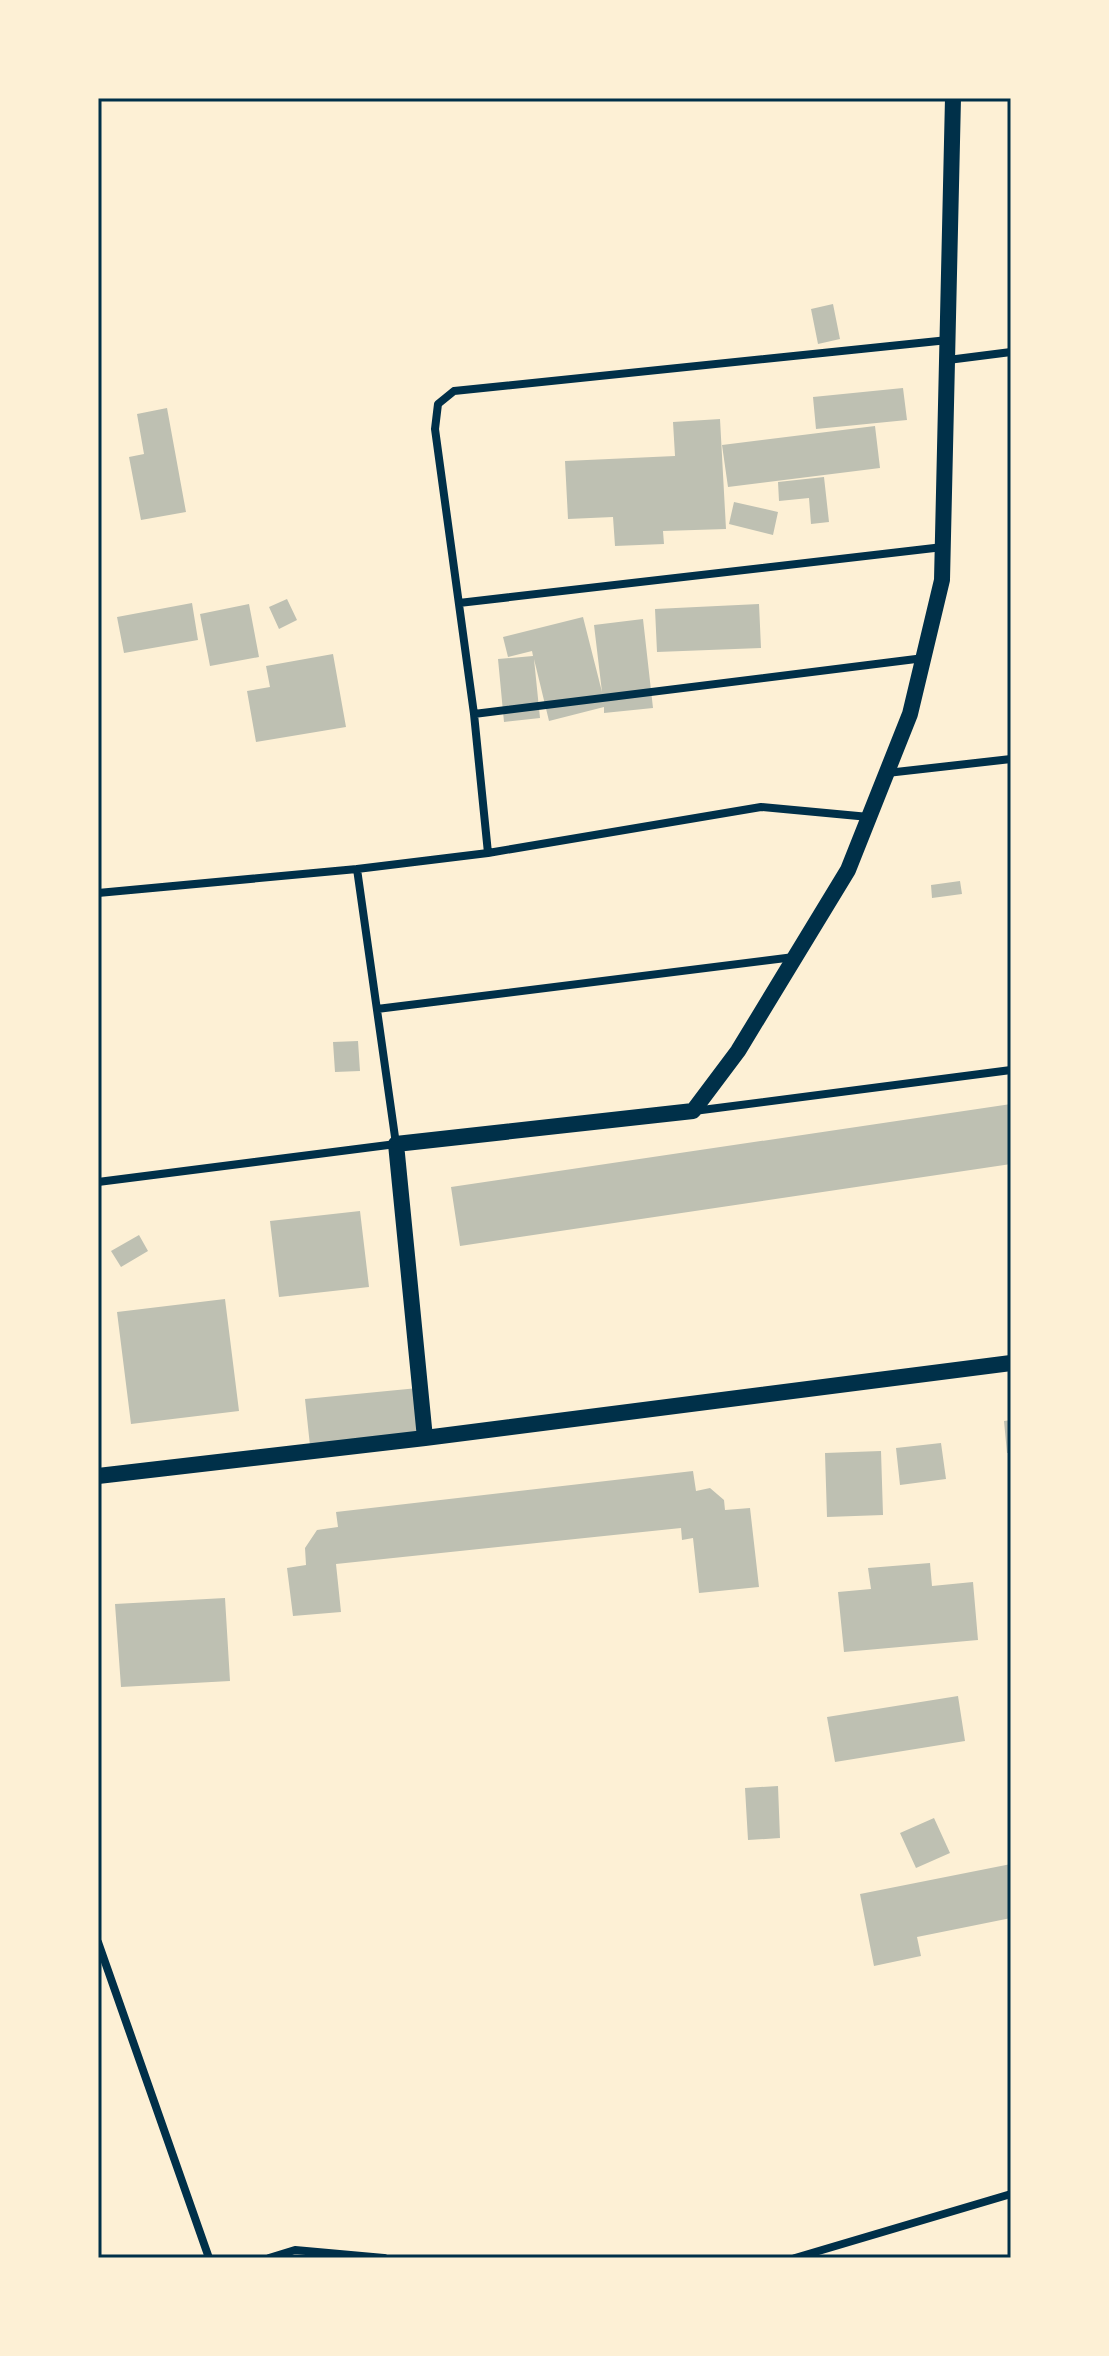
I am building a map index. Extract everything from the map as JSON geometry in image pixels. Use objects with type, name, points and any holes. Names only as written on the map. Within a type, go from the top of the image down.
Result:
[{"type":"main road","points":[[425,1438],[396,1144],[693,1111],[738,1051],[848,870],[887,773],[910,714],[942,580],[953,98]]},
{"type":"main road","points":[[98,1476],[425,1438],[1011,1363]]},
{"type":"street","points":[[488,853],[474,714],[435,429],[438,404],[454,391],[948,340]]},
{"type":"street","points":[[948,360],[1011,352]]},
{"type":"street","points":[[459,603],[943,547]]},
{"type":"street","points":[[474,714],[924,658]]},
{"type":"street","points":[[887,773],[1011,759]]},
{"type":"street","points":[[98,893],[357,869],[488,853],[761,807],[869,817]]},
{"type":"street","points":[[98,1182],[396,1144],[357,869]]},
{"type":"street","points":[[377,1009],[795,957]]},
{"type":"street","points":[[693,1111],[1011,1070]]},
{"type":"street","points":[[98,1942],[209,2258]]},
{"type":"street","points":[[795,2258],[1011,2194]]},
{"type":"street","points":[[269,2258],[295,2250],[384,2258]]},
{"type":"building","points":[[833,304],[840,339],[818,344],[811,309]]},
{"type":"building","points":[[903,388],[907,420],[816,429],[813,397]]},
{"type":"building","points":[[167,408],[186,512],[141,520],[129,457],[144,454],[137,414]]},
{"type":"building","points":[[720,419],[726,529],[663,531],[664,544],[615,546],[613,517],[568,519],[565,461],[675,456],[673,422]]},
{"type":"building","points":[[875,426],[880,468],[728,487],[722,445]]},
{"type":"building","points":[[824,477],[829,522],[811,524],[809,498],[779,501],[778,482]]},
{"type":"building","points":[[734,502],[778,512],[773,535],[729,524]]},
{"type":"building","points":[[287,599],[297,620],[279,629],[269,607]]},
{"type":"building","points":[[192,603],[198,640],[124,653],[117,617]]},
{"type":"building","points":[[249,604],[259,657],[210,666],[200,614]]},
{"type":"building","points":[[759,604],[761,648],[657,652],[655,609]]},
{"type":"building","points":[[583,617],[602,692],[594,625],[643,619],[653,708],[604,713],[604,707],[549,721],[534,659],[540,718],[504,722],[498,659],[533,656],[532,651],[508,657],[503,637]]},
{"type":"building","points":[[333,654],[346,727],[256,742],[247,691],[270,687],[266,666]]},
{"type":"building","points":[[960,881],[962,894],[932,898],[931,885]]},
{"type":"building","points":[[358,1041],[360,1071],[335,1072],[333,1042]]},
{"type":"building","points":[[1011,1104],[1011,1164],[460,1246],[451,1187]]},
{"type":"building","points":[[360,1211],[369,1287],[279,1297],[270,1221]]},
{"type":"building","points":[[139,1235],[148,1251],[121,1267],[111,1251]]},
{"type":"building","points":[[225,1299],[239,1411],[131,1424],[117,1312]]},
{"type":"building","points":[[418,1388],[423,1444],[311,1455],[305,1399]]},
{"type":"building","points":[[1011,1420],[1011,1453],[1007,1453],[1004,1421]]},
{"type":"building","points":[[941,1443],[946,1479],[900,1485],[896,1448]]},
{"type":"building","points":[[881,1451],[883,1515],[827,1517],[825,1453]]},
{"type":"building","points":[[693,1471],[696,1491],[710,1488],[724,1500],[725,1510],[750,1508],[759,1587],[699,1593],[693,1538],[682,1540],[681,1528],[336,1564],[341,1612],[293,1616],[287,1568],[306,1565],[305,1548],[317,1530],[338,1527],[336,1512]]},
{"type":"building","points":[[930,1563],[932,1586],[973,1582],[978,1640],[844,1652],[838,1592],[871,1589],[868,1568]]},
{"type":"building","points":[[225,1598],[230,1681],[121,1687],[115,1604]]},
{"type":"building","points":[[958,1696],[965,1741],[835,1762],[827,1717]]},
{"type":"building","points":[[778,1786],[780,1838],[748,1840],[745,1788]]},
{"type":"building","points":[[934,1818],[950,1853],[916,1868],[900,1833]]},
{"type":"building","points":[[1011,1864],[1011,1918],[917,1937],[921,1956],[874,1966],[860,1894]]}]
